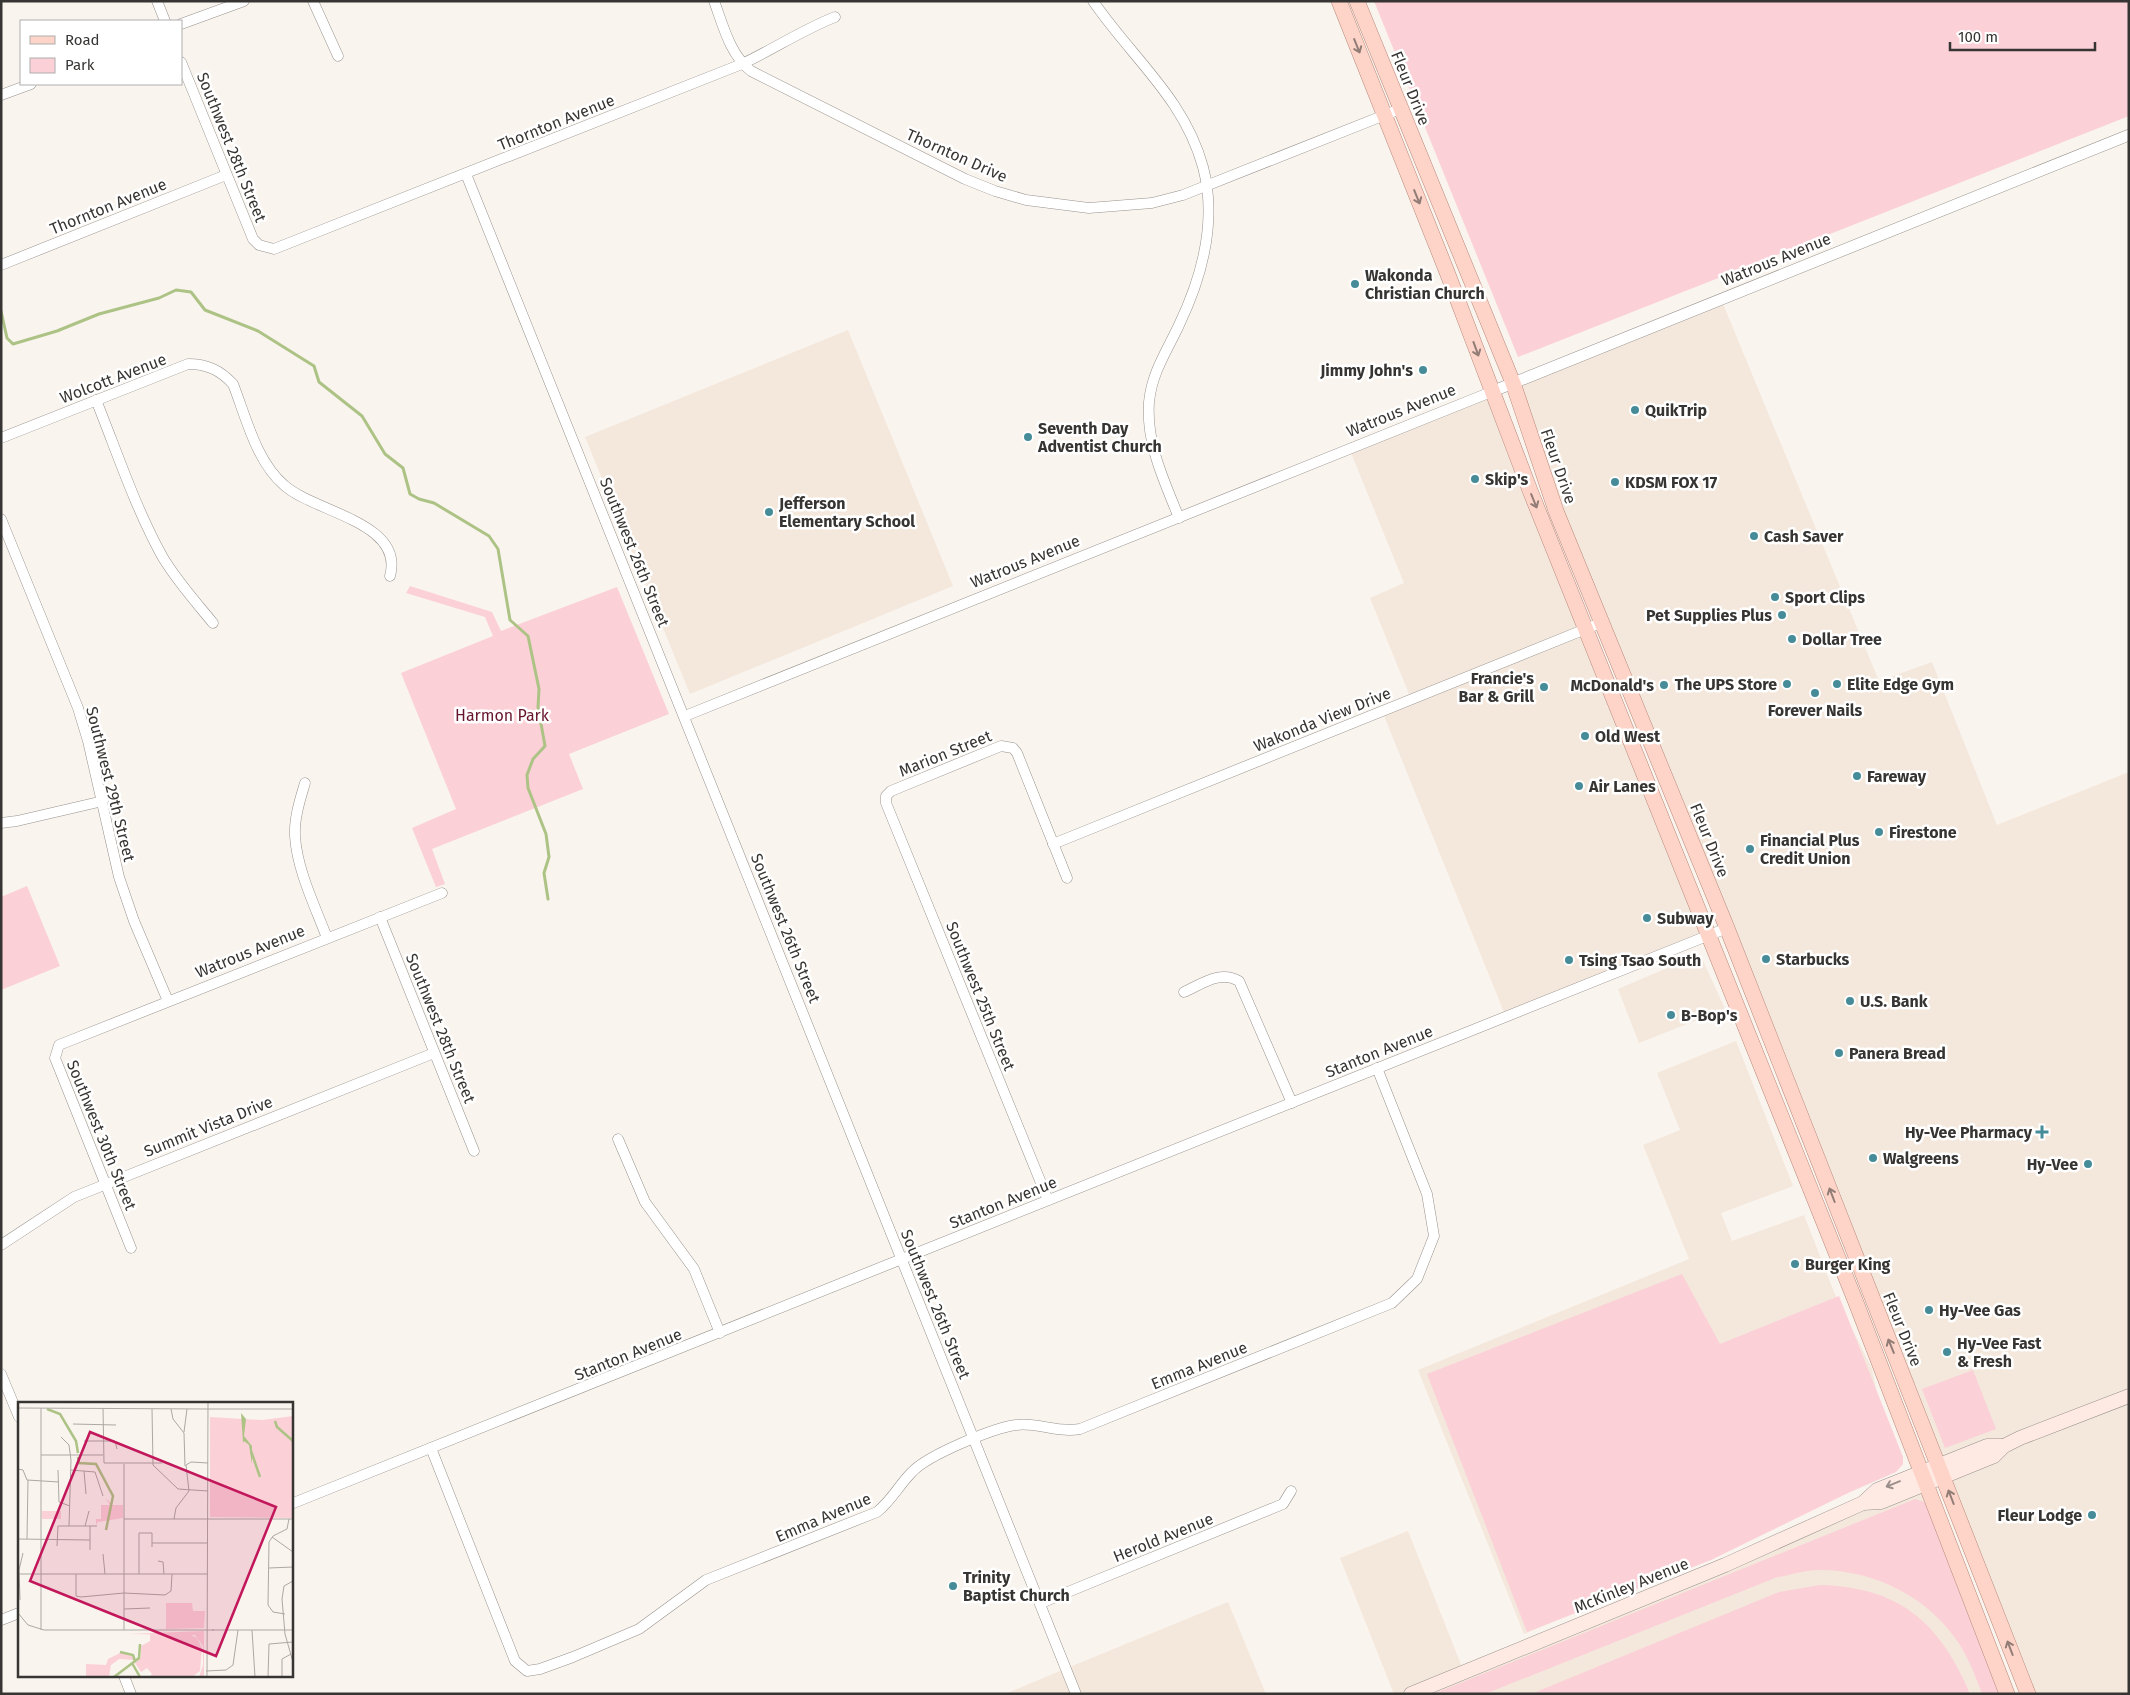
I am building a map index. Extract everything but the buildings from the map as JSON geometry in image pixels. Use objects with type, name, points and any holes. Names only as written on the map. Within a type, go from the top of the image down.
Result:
[{"type":"main road","name":"Fleur Drive","points":[[1338,1],[1708,936],[1855,1300],[2007,1694]]},
{"type":"main road","name":"Fleur Drive","points":[[1357,1],[1513,383],[1556,511],[1727,928],[2028,1694]]},
{"type":"main road","name":"McKinley Avenue","points":[[1411,1694],[1725,1565],[1863,1503],[1877,1490],[1994,1456],[2004,1446],[2129,1396]]},
{"type":"street","points":[[157,1],[165,20]]},
{"type":"street","points":[[182,24],[244,1]]},
{"type":"street","points":[[313,1],[338,56]]},
{"type":"street","points":[[714,1],[735,54],[742,64]]},
{"type":"street","points":[[1093,1],[1159,82],[1180,114],[1196,150],[1206,186],[1207,228],[1198,279],[1189,304],[1160,359],[1149,403],[1152,448],[1179,518]]},
{"type":"street","name":"Thornton Avenue","points":[[283,247],[742,64],[774,49],[804,29],[835,17]]},
{"type":"street","name":"Thornton Drive","points":[[742,64],[751,71],[965,179],[1026,200],[1073,207],[1121,207],[1155,202],[1206,186],[1384,114],[1400,110]]},
{"type":"street","name":"Southwest 28th Street","points":[[182,65],[253,240],[266,248],[283,247]]},
{"type":"street","points":[[1,96],[28,85]]},
{"type":"street","name":"Watrous Avenue","points":[[685,716],[2129,135]]},
{"type":"street","name":"Southwest 26th Street","points":[[466,174],[1076,1694]]},
{"type":"street","name":"Thornton Avenue","points":[[1,265],[226,175]]},
{"type":"street","name":"Wolcott Avenue","points":[[1,438],[188,364],[213,368],[225,375],[233,384],[261,456],[271,472],[284,486],[299,496],[362,524],[376,534],[387,547],[392,557],[394,565],[390,576]]},
{"type":"street","points":[[96,400],[150,532],[181,584],[213,622]]},
{"type":"street","name":"Southwest 29th Street","points":[[1,519],[78,708],[103,801],[119,877],[134,920],[168,1001]]},
{"type":"street","name":"Wakonda View Drive","points":[[1052,844],[1603,622]]},
{"type":"street","name":"Marion Street","points":[[886,803],[886,796],[891,791],[1001,746],[1013,748],[1052,844]]},
{"type":"street","points":[[305,783],[296,813],[294,834],[297,855],[328,938]]},
{"type":"street","points":[[1,823],[103,801]]},
{"type":"street","name":"Southwest 25th Street","points":[[886,803],[1048,1200]]},
{"type":"street","points":[[1052,844],[1066,878]]},
{"type":"street","name":"Watrous Avenue","points":[[70,1040],[442,893]]},
{"type":"street","name":"Southwest 28th Street","points":[[380,917],[474,1151]]},
{"type":"street","name":"Stanton Avenue","points":[[292,1504],[1727,928]]},
{"type":"street","points":[[1184,992],[1221,976],[1230,976],[1239,981],[1292,1102]]},
{"type":"street","name":"Southwest 30th Street","points":[[70,1040],[59,1045],[55,1058],[131,1248]]},
{"type":"street","name":"Summit Vista Drive","points":[[1,1245],[66,1202],[105,1183],[434,1053]]},
{"type":"street","name":"Emma Avenue","points":[[431,1448],[515,1662],[527,1671],[540,1669],[639,1629],[706,1580],[877,1512],[888,1504],[905,1480],[923,1463],[974,1439],[998,1429],[1019,1424],[1056,1431],[1080,1429],[1392,1303],[1417,1280],[1434,1236],[1427,1194],[1377,1068]]},
{"type":"street","points":[[618,1139],[644,1202],[694,1269],[720,1333]]},
{"type":"street","points":[[1,1374],[18,1415]]},
{"type":"street","name":"Herold Avenue","points":[[1041,1603],[1283,1504],[1291,1491]]},
{"type":"street","points":[[1,1620],[18,1613]]},
{"type":"street","points":[[125,1678],[131,1694]]},
{"type":"shaded area","points":[[1721,299],[1879,681],[1932,662],[1997,825],[2129,772],[2129,1694],[2028,1694],[1513,383]]},
{"type":"shaded area","name":"Jefferson Elementary School","points":[[848,330],[953,586],[690,694],[585,437]]},
{"type":"shaded area","points":[[1491,392],[1708,936],[1506,1017],[1382,711],[1411,699],[1370,598],[1404,583],[1349,448]]},
{"type":"shaded area","points":[[1700,954],[1725,1009],[1639,1043],[1618,989]]},
{"type":"shaded area","points":[[1736,1041],[1793,1186],[1721,1213],[1732,1241],[1804,1215],[1834,1292],[1872,1369],[1878,1398],[1710,1557],[1524,1634],[1418,1370],[1689,1259],[1643,1145],[1680,1130],[1657,1073]]},
{"type":"shaded area","points":[[1923,1477],[2007,1694],[1394,1694],[1340,1558],[1408,1531],[1464,1672]]},
{"type":"shaded area","points":[[1228,1602],[1266,1694],[1005,1694],[1055,1673]]},
{"type":"green space","points":[[1374,1],[2129,1],[2129,116],[1518,357]]},
{"type":"green space","name":"Harmon Park","points":[[410,586],[492,612],[501,631],[617,587],[669,714],[569,754],[583,789],[432,849],[445,884],[436,887],[412,828],[456,809],[401,673],[493,636],[485,617],[406,593]]},
{"type":"green space","points":[[27,886],[60,966],[1,990],[1,897]]},
{"type":"green space","points":[[1682,1274],[1720,1344],[1839,1296],[1903,1457],[1903,1464],[1896,1472],[1848,1493],[1711,1560],[1527,1632],[1427,1374]]},
{"type":"green space","points":[[1973,1370],[1996,1429],[1945,1448],[1922,1389]]},
{"type":"green space","points":[[1915,1499],[1924,1502],[1928,1507],[2000,1694],[1982,1694],[1960,1645],[1948,1628],[1917,1601],[1881,1581],[1841,1571],[1820,1570],[1775,1578],[1485,1694],[1433,1694]]},
{"type":"green space","points":[[1820,1585],[1848,1587],[1873,1593],[1895,1602],[1914,1614],[1945,1647],[1970,1694],[1531,1694],[1779,1592]]},
{"type":"waterway","points":[[1,311],[7,338],[13,344],[57,331],[99,314],[159,298],[176,290],[191,292],[205,310],[258,331],[314,366],[319,382],[362,416],[385,454],[403,468],[410,494],[419,499],[434,503],[489,536],[498,549],[510,620],[528,636],[539,689],[538,707],[545,746],[533,759],[527,775],[528,788],[546,834],[549,857],[544,873],[548,899]]},
{"type":"place","name":"Wakonda Christian Church","points":[[1355,284]]},
{"type":"place","name":"Jimmy John's","points":[[1423,370]]},
{"type":"place","name":"QuikTrip","points":[[1635,410]]},
{"type":"place","name":"Seventh Day Adventist Church","points":[[1028,437]]},
{"type":"place","name":"Skip's","points":[[1475,479]]},
{"type":"place","name":"KDSM FOX 17","points":[[1615,482]]},
{"type":"place","name":"Jefferson Elementary School","points":[[769,512]]},
{"type":"place","name":"Cash Saver","points":[[1754,536]]},
{"type":"place","name":"Sport Clips","points":[[1775,597]]},
{"type":"place","name":"Pet Supplies Plus","points":[[1782,615]]},
{"type":"place","name":"Dollar Tree","points":[[1792,639]]},
{"type":"place","name":"The UPS Store","points":[[1787,684]]},
{"type":"place","name":"Elite Edge Gym","points":[[1837,684]]},
{"type":"place","name":"McDonald's","points":[[1664,685]]},
{"type":"place","name":"Francie's Bar & Grill","points":[[1544,687]]},
{"type":"place","name":"Forever Nails","points":[[1815,693]]},
{"type":"place","name":"Old West","points":[[1585,736]]},
{"type":"place","name":"Fareway","points":[[1857,776]]},
{"type":"place","name":"Air Lanes","points":[[1579,786]]},
{"type":"place","name":"Firestone","points":[[1879,832]]},
{"type":"place","name":"Financial Plus Credit Union","points":[[1750,849]]},
{"type":"place","name":"Subway","points":[[1647,918]]},
{"type":"place","name":"Starbucks","points":[[1766,959]]},
{"type":"place","name":"Tsing Tsao South","points":[[1569,960]]},
{"type":"place","name":"U.S. Bank","points":[[1850,1001]]},
{"type":"place","name":"B-Bop's","points":[[1671,1015]]},
{"type":"place","name":"Panera Bread","points":[[1839,1053]]},
{"type":"place","name":"Hy-Vee Pharmacy","points":[[2042,1132]]},
{"type":"place","name":"Walgreens","points":[[1873,1158]]},
{"type":"place","name":"Hy-Vee","points":[[2088,1164]]},
{"type":"place","name":"Burger King","points":[[1795,1264]]},
{"type":"place","name":"Hy-Vee Gas","points":[[1929,1310]]},
{"type":"place","name":"Hy-Vee Fast & Fresh","points":[[1947,1352]]},
{"type":"place","name":"Fleur Lodge","points":[[2092,1515]]},
{"type":"place","name":"Trinity Baptist Church","points":[[953,1586]]}]
